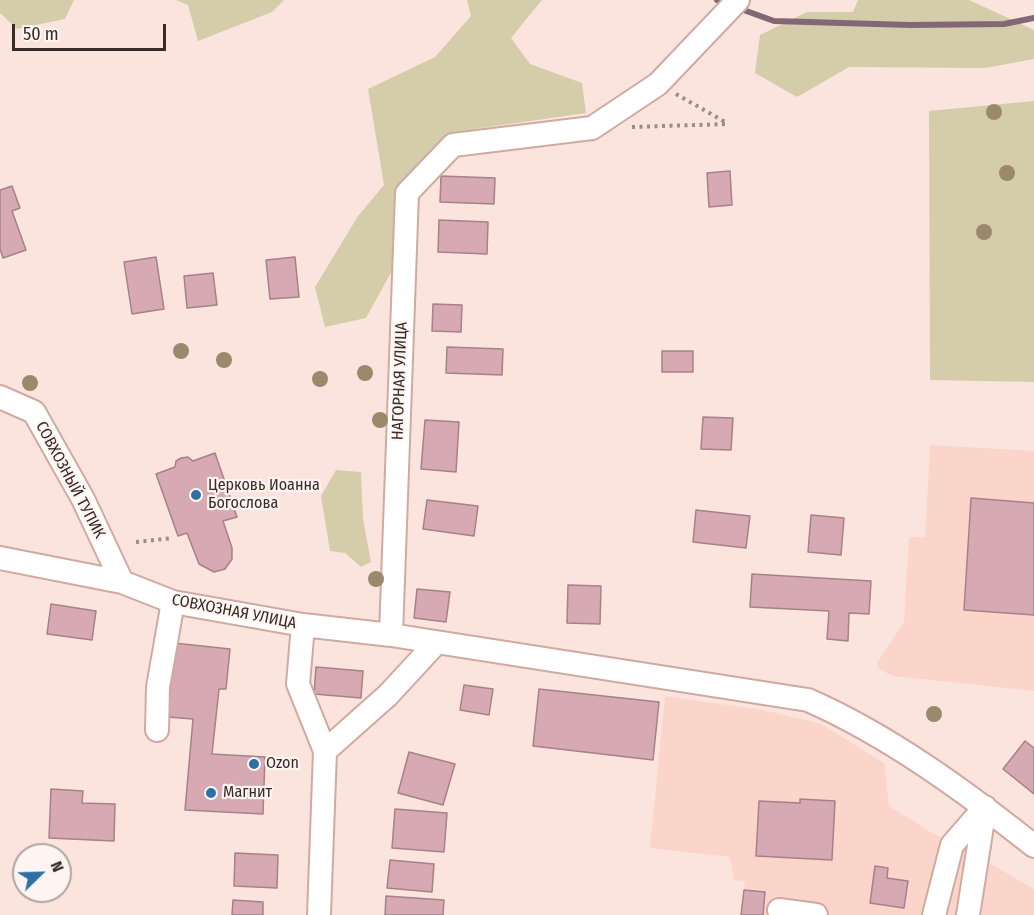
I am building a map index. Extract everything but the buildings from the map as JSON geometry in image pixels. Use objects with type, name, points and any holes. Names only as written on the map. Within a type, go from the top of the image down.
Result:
[{"type":"street","points":[[658,84],[738,0]]},
{"type":"street","name":"НАГОРНАЯ УЛИЦА","points":[[391,635],[407,193],[453,145],[592,128],[658,84]]},
{"type":"street","name":"СОВХОЗНЫЙ ТУПИК","points":[[0,397],[34,412],[83,499],[122,582]]},
{"type":"street","name":"СОВХОЗНАЯ УЛИЦА","points":[[0,558],[122,582],[173,602],[303,625],[391,635],[808,700],[848,717],[985,807],[1034,846]]},
{"type":"street","points":[[157,730],[158,687],[173,602]]},
{"type":"street","points":[[303,625],[298,684],[325,750],[319,915]]},
{"type":"street","points":[[325,750],[388,695],[436,643]]},
{"type":"street","points":[[934,915],[952,845],[985,807]]},
{"type":"street","points":[[968,915],[985,807]]},
{"type":"street","points":[[779,910],[816,915]]},
{"type":"path","points":[[626,127],[728,124],[658,84]]},
{"type":"path","points":[[136,543],[173,538]]},
{"type":"shaded area","points":[[0,0],[74,0],[65,19],[17,29],[0,13]]},
{"type":"shaded area","points":[[176,0],[284,0],[272,12],[198,41],[188,5]]},
{"type":"shaded area","points":[[467,0],[542,0],[511,38],[530,64],[582,83],[586,113],[454,132],[395,200],[393,269],[366,318],[325,327],[315,287],[358,216],[384,185],[368,89],[435,57],[471,16]]},
{"type":"shaded area","points":[[858,0],[969,0],[1034,30],[1034,59],[985,68],[849,67],[797,97],[755,73],[760,35],[807,12],[853,12]]},
{"type":"shaded area","points":[[1034,101],[1034,382],[930,380],[929,111]]},
{"type":"shaded area","points":[[930,445],[1034,451],[1034,691],[893,676],[880,670],[877,663],[904,622],[909,537],[925,537]]},
{"type":"shaded area","points":[[336,470],[361,472],[363,519],[371,562],[361,567],[345,553],[330,551],[321,496]]},
{"type":"shaded area","points":[[665,696],[763,710],[821,724],[884,763],[889,806],[952,845],[1034,889],[1034,915],[741,915],[745,881],[734,880],[730,857],[650,848]]},
{"type":"waterway","points":[[717,0],[728,4]]},
{"type":"waterway","points":[[738,8],[774,21],[910,25],[1004,24],[1034,18]]},
{"type":"place","name":"Церковь Иоанна Богослова","points":[[196,495]]},
{"type":"place","name":"Ozon","points":[[254,764]]},
{"type":"place","name":"Магнит","points":[[211,793]]}]
